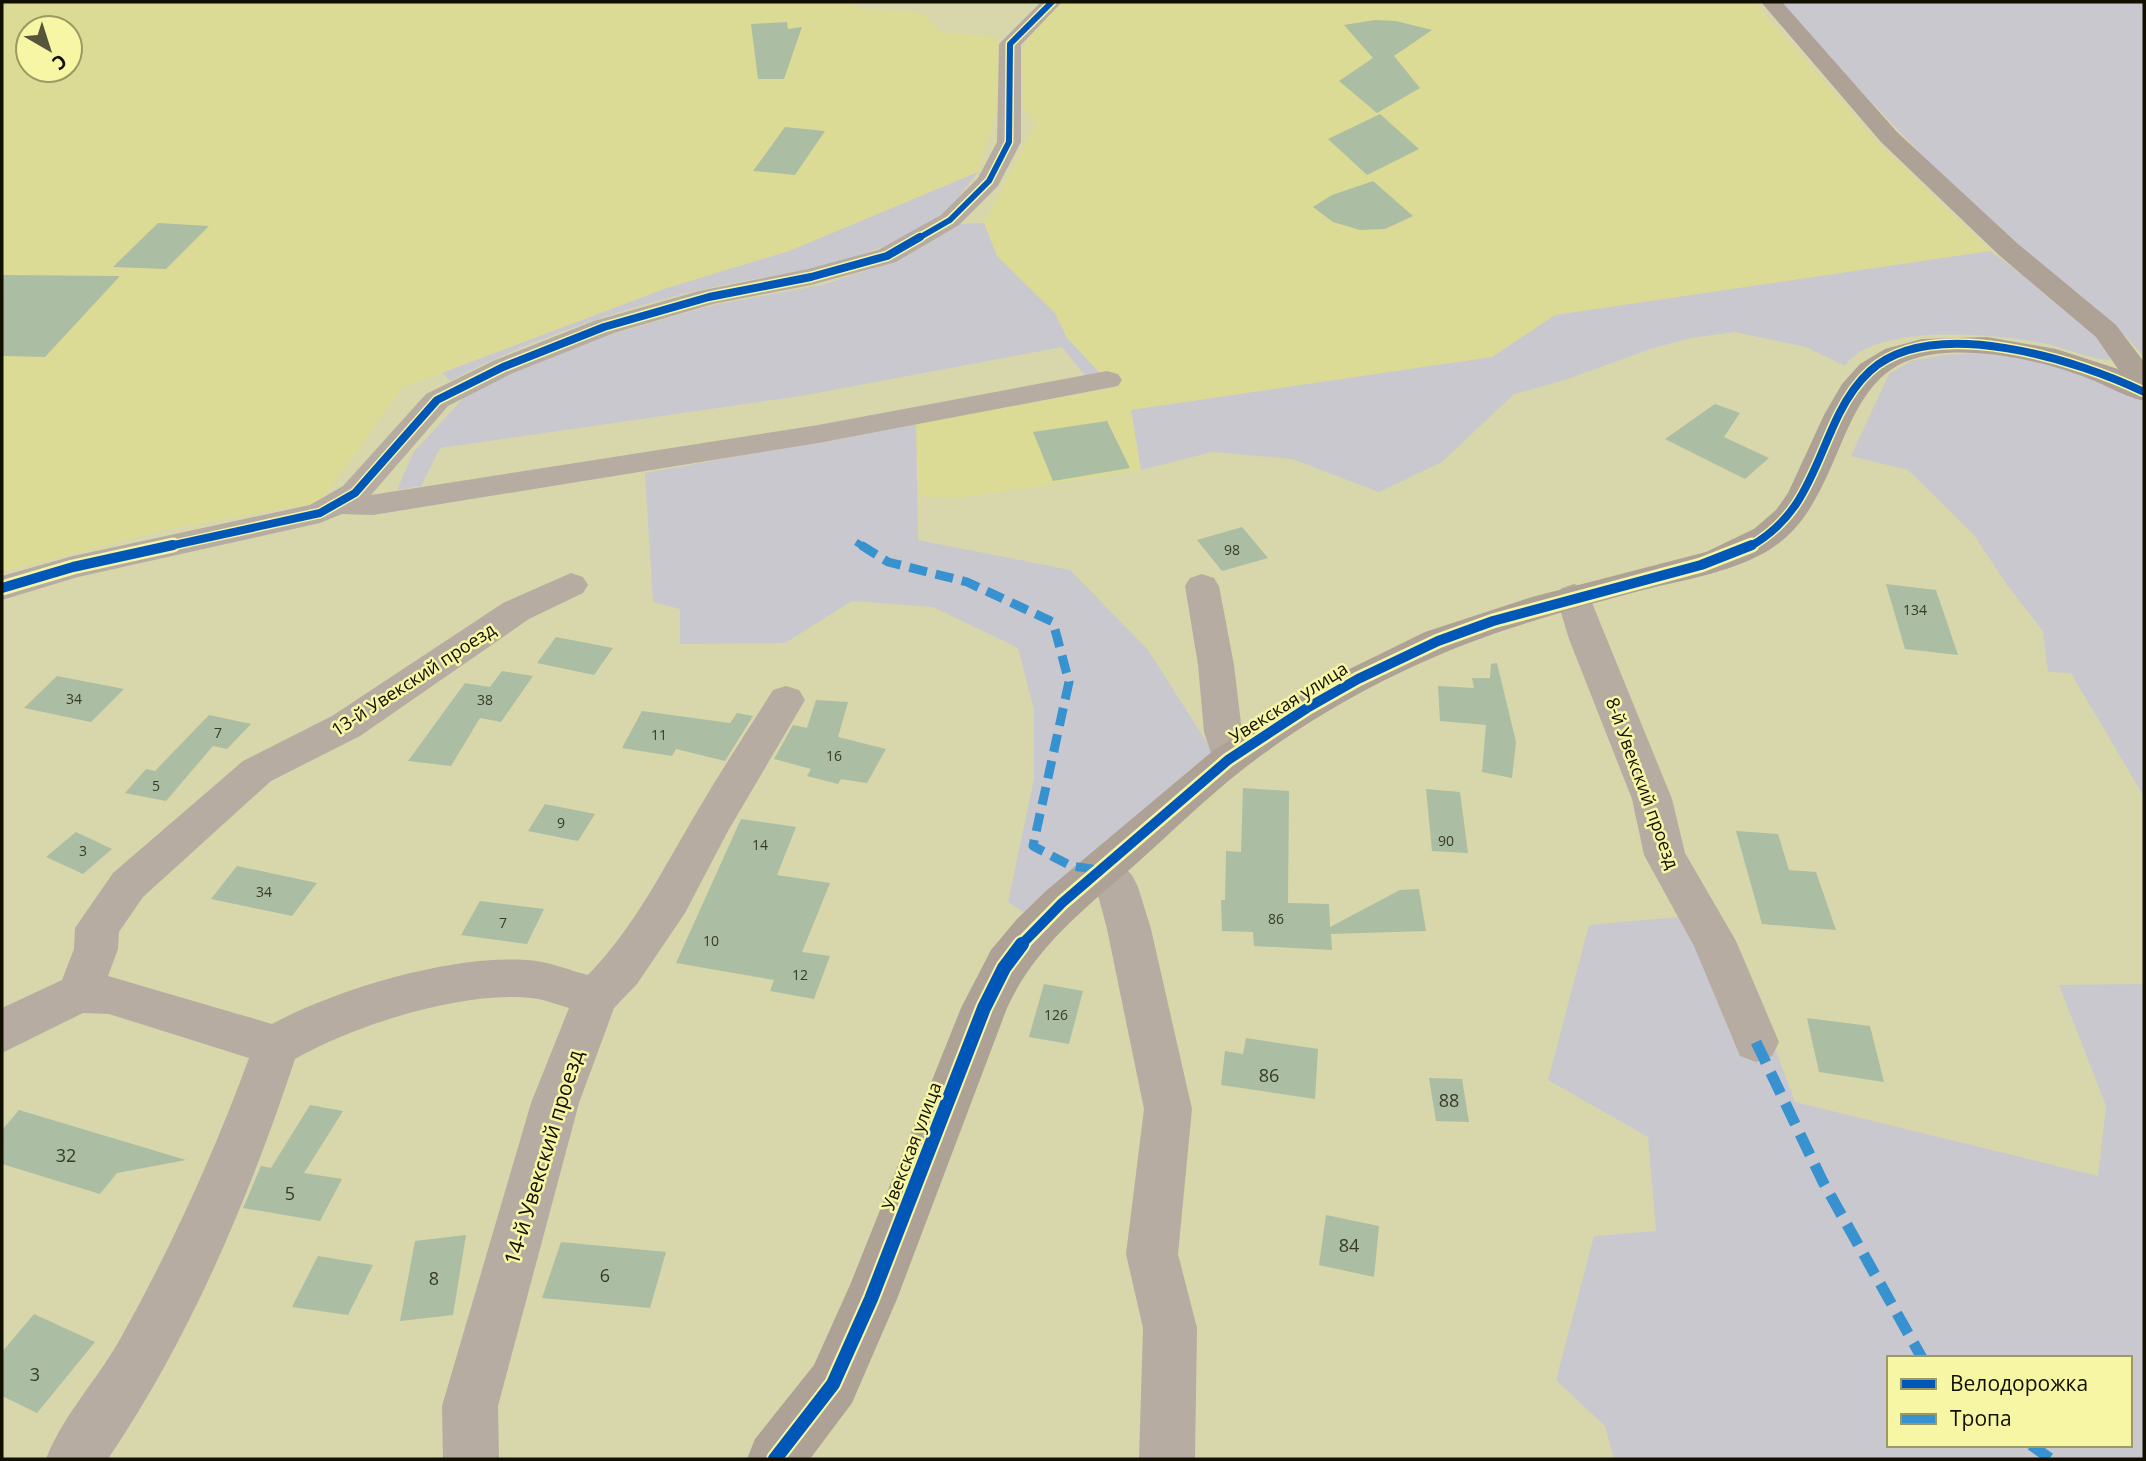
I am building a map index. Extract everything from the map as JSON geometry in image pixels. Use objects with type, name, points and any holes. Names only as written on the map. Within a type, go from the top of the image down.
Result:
[{"type":"street","points":[[2,588],[74,567],[320,513],[339,505],[355,493],[436,400],[503,367],[604,327],[709,297],[811,277],[887,256],[950,220],[989,181],[1009,142],[1010,44],[1052,2]]},
{"type":"street","points":[[1771,2],[1889,137],[2008,250],[2106,331],[2133,367],[2136,387]]},
{"type":"street","name":"Увекская улица","points":[[775,1459],[833,1384],[871,1299],[984,1008],[1008,962],[1050,914],[1230,758],[1336,689],[1406,654],[1488,622],[1574,596],[1733,557],[1769,535],[1796,510],[1814,479],[1831,434],[1854,389],[1870,369],[1897,355],[1933,347],[1978,345],[2046,355],[2098,370],[2136,387]]},
{"type":"street","points":[[339,505],[373,505],[818,434],[1107,380]]},
{"type":"street","name":"13-й Увекский проезд","points":[[79,993],[96,950],[97,928],[128,884],[257,771],[346,726],[516,611],[571,585]]},
{"type":"street","points":[[1202,586],[1216,665],[1223,732],[1230,758]]},
{"type":"street","name":"8-й Увекский проезд","points":[[1574,596],[1587,639],[1652,799],[1665,855],[1714,941],[1756,1042]]},
{"type":"street","name":"14-й Увекский проезд","points":[[471,1459],[470,1406],[555,1103],[596,997],[621,971],[670,901],[712,822],[786,700]]},
{"type":"street","points":[[1100,870],[1117,887],[1129,929],[1168,1110],[1152,1254],[1170,1328],[1167,1459]]},
{"type":"street","points":[[74,1459],[132,1371],[208,1220],[258,1102],[276,1046],[315,1024],[412,992],[489,979],[537,981],[596,997]]},
{"type":"street","points":[[2,1033],[13,1024],[79,993],[109,995],[276,1046]]},
{"type":"shaded area","points":[[2,2],[853,2],[855,8],[922,13],[940,32],[998,37],[1000,99],[978,172],[789,252],[667,288],[403,387],[320,502],[164,530],[2,572]]},
{"type":"shaded area","points":[[1058,2],[1754,2],[1872,137],[1990,251],[1555,315],[1492,357],[1132,410],[1141,470],[960,498],[919,496],[916,424],[1113,388],[1067,338],[1055,313],[997,256],[984,223],[1036,123],[1023,107],[1022,51],[1033,29]]},
{"type":"shaded area","points":[[1779,2],[2144,2],[2144,357],[2115,326],[2017,245],[1954,187]]},
{"type":"shaded area","points":[[978,172],[958,197],[935,219],[880,248],[823,265],[704,289],[640,306],[541,340],[450,381],[442,373],[667,288],[789,251]]},
{"type":"shaded area","points":[[984,223],[997,256],[1055,313],[1067,338],[1100,373],[1085,376],[1062,347],[801,396],[440,448],[421,486],[397,490],[413,453],[467,394],[505,375],[609,335],[713,305],[822,285],[898,260],[956,224]]},
{"type":"shaded area","points":[[1990,251],[2078,314],[2110,355],[2110,360],[2026,340],[1940,335],[1910,337],[1882,343],[1860,352],[1845,366],[1806,347],[1735,332],[1691,338],[1653,348],[1562,381],[1514,394],[1442,462],[1379,492],[1292,459],[1212,452],[1141,470],[1131,410],[1492,357],[1555,315]]},
{"type":"shaded area","points":[[1982,353],[2044,362],[2096,378],[2144,402],[2144,797],[2071,673],[2048,672],[2043,631],[2007,585],[1974,535],[1908,470],[1851,456],[1889,374],[1911,361],[1943,355]]},
{"type":"shaded area","points":[[916,424],[918,540],[1070,570],[1148,650],[1213,752],[1025,913],[1008,902],[1034,779],[1034,710],[1018,648],[933,607],[852,601],[785,643],[680,644],[680,609],[653,602],[645,473]]},
{"type":"shaded area","points":[[1678,917],[1769,1032],[1795,1102],[2098,1176],[2106,1106],[2059,985],[2144,984],[2144,1459],[1614,1459],[1605,1426],[1556,1380],[1594,1236],[1656,1231],[1648,1137],[1548,1080],[1589,925]]},
{"type":"building","points":[[1375,20],[1396,21],[1432,30],[1394,56],[1420,88],[1377,113],[1339,81],[1373,58],[1344,25]]},
{"type":"building","points":[[787,22],[788,29],[802,27],[784,79],[758,79],[751,24]]},
{"type":"building","points":[[1380,114],[1419,149],[1367,175],[1328,139]]},
{"type":"building","points":[[785,127],[825,131],[795,175],[753,171]]},
{"type":"building","points":[[1373,181],[1413,216],[1385,229],[1360,230],[1333,222],[1313,207],[1332,195]]},
{"type":"building","points":[[158,223],[209,226],[166,269],[113,267]]},
{"type":"building","points":[[2,275],[120,276],[45,357],[2,356]]},
{"type":"building","points":[[1715,404],[1740,413],[1724,437],[1769,458],[1745,479],[1665,439]]},
{"type":"building","points":[[1107,421],[1130,468],[1053,481],[1033,432]]},
{"type":"building","points":[[1242,527],[1268,558],[1222,571],[1197,540]]},
{"type":"building","points":[[1886,584],[1936,590],[1958,655],[1905,649]]},
{"type":"building","points":[[556,637],[613,648],[594,675],[537,663]]},
{"type":"building","points":[[1497,663],[1516,742],[1512,778],[1482,772],[1486,725],[1440,721],[1438,686],[1474,688],[1472,678],[1490,678],[1491,664]]},
{"type":"building","points":[[502,671],[533,676],[501,722],[480,718],[451,766],[408,761],[465,683],[490,687]]},
{"type":"building","points":[[57,676],[124,689],[91,722],[24,708]]},
{"type":"building","points":[[816,700],[848,702],[838,737],[886,749],[867,783],[841,779],[838,784],[807,776],[811,769],[774,759],[793,725],[807,728]]},
{"type":"building","points":[[642,711],[730,723],[737,713],[753,716],[725,761],[676,749],[672,756],[622,748]]},
{"type":"building","points":[[209,715],[251,724],[227,749],[213,746],[166,801],[125,793],[146,769],[155,771]]},
{"type":"building","points":[[1243,788],[1289,791],[1288,903],[1329,904],[1330,927],[1400,890],[1419,889],[1426,931],[1331,934],[1332,950],[1254,946],[1253,932],[1222,931],[1221,900],[1225,900],[1226,851],[1241,852]]},
{"type":"building","points":[[1426,789],[1460,792],[1468,853],[1432,851]]},
{"type":"building","points":[[545,804],[595,814],[578,841],[528,831]]},
{"type":"building","points":[[741,819],[796,827],[777,875],[830,883],[802,952],[830,956],[814,999],[770,991],[774,980],[676,963]]},
{"type":"building","points":[[1736,831],[1778,834],[1789,870],[1816,872],[1836,930],[1762,924]]},
{"type":"building","points":[[76,832],[112,849],[83,874],[46,857]]},
{"type":"building","points":[[237,866],[317,883],[292,916],[211,899]]},
{"type":"building","points":[[480,901],[544,909],[527,944],[461,935]]},
{"type":"building","points":[[1044,984],[1083,991],[1069,1044],[1029,1037]]},
{"type":"building","points":[[1807,1018],[1870,1026],[1884,1082],[1819,1072]]},
{"type":"building","points":[[1246,1038],[1318,1049],[1315,1099],[1221,1085],[1225,1051],[1243,1054]]},
{"type":"building","points":[[1429,1078],[1462,1079],[1469,1122],[1436,1121]]},
{"type":"building","points":[[310,1105],[343,1111],[304,1173],[342,1179],[320,1221],[243,1208],[261,1166],[271,1168]]},
{"type":"building","points":[[19,1110],[186,1160],[117,1173],[100,1194],[2,1164],[2,1130]]},
{"type":"building","points":[[1326,1215],[1379,1226],[1374,1277],[1319,1265]]},
{"type":"building","points":[[466,1235],[453,1315],[400,1321],[415,1241]]},
{"type":"building","points":[[561,1242],[666,1252],[650,1308],[542,1298]]},
{"type":"building","points":[[318,1256],[373,1265],[348,1315],[292,1307]]},
{"type":"building","points":[[34,1314],[95,1342],[37,1413],[2,1396],[2,1352]]},
{"type":"marked path","points":[[856,542],[888,562],[967,582],[1053,622],[1069,682],[1033,846],[1071,866],[1100,870]]},
{"type":"marked path","points":[[1756,1042],[1823,1182],[1921,1356]]},
{"type":"marked path","points":[[2034,1447],[2051,1459]]},
{"type":"cycle path","points":[[2,588],[73,567],[320,513],[355,493],[437,400],[503,367],[604,327],[709,297],[811,277],[887,256],[950,220],[989,181],[1009,142],[1010,44],[1052,2]]},
{"type":"cycle path","points":[[775,1459],[833,1384],[871,1299],[984,1008],[1007,963],[1032,932],[1062,903],[1228,760],[1332,693],[1384,665],[1438,641],[1545,605],[1718,560],[1766,537],[1787,518],[1804,494],[1853,390],[1871,370],[1895,355],[1922,347],[1954,345],[2022,351],[2089,368],[2144,392]]}]
